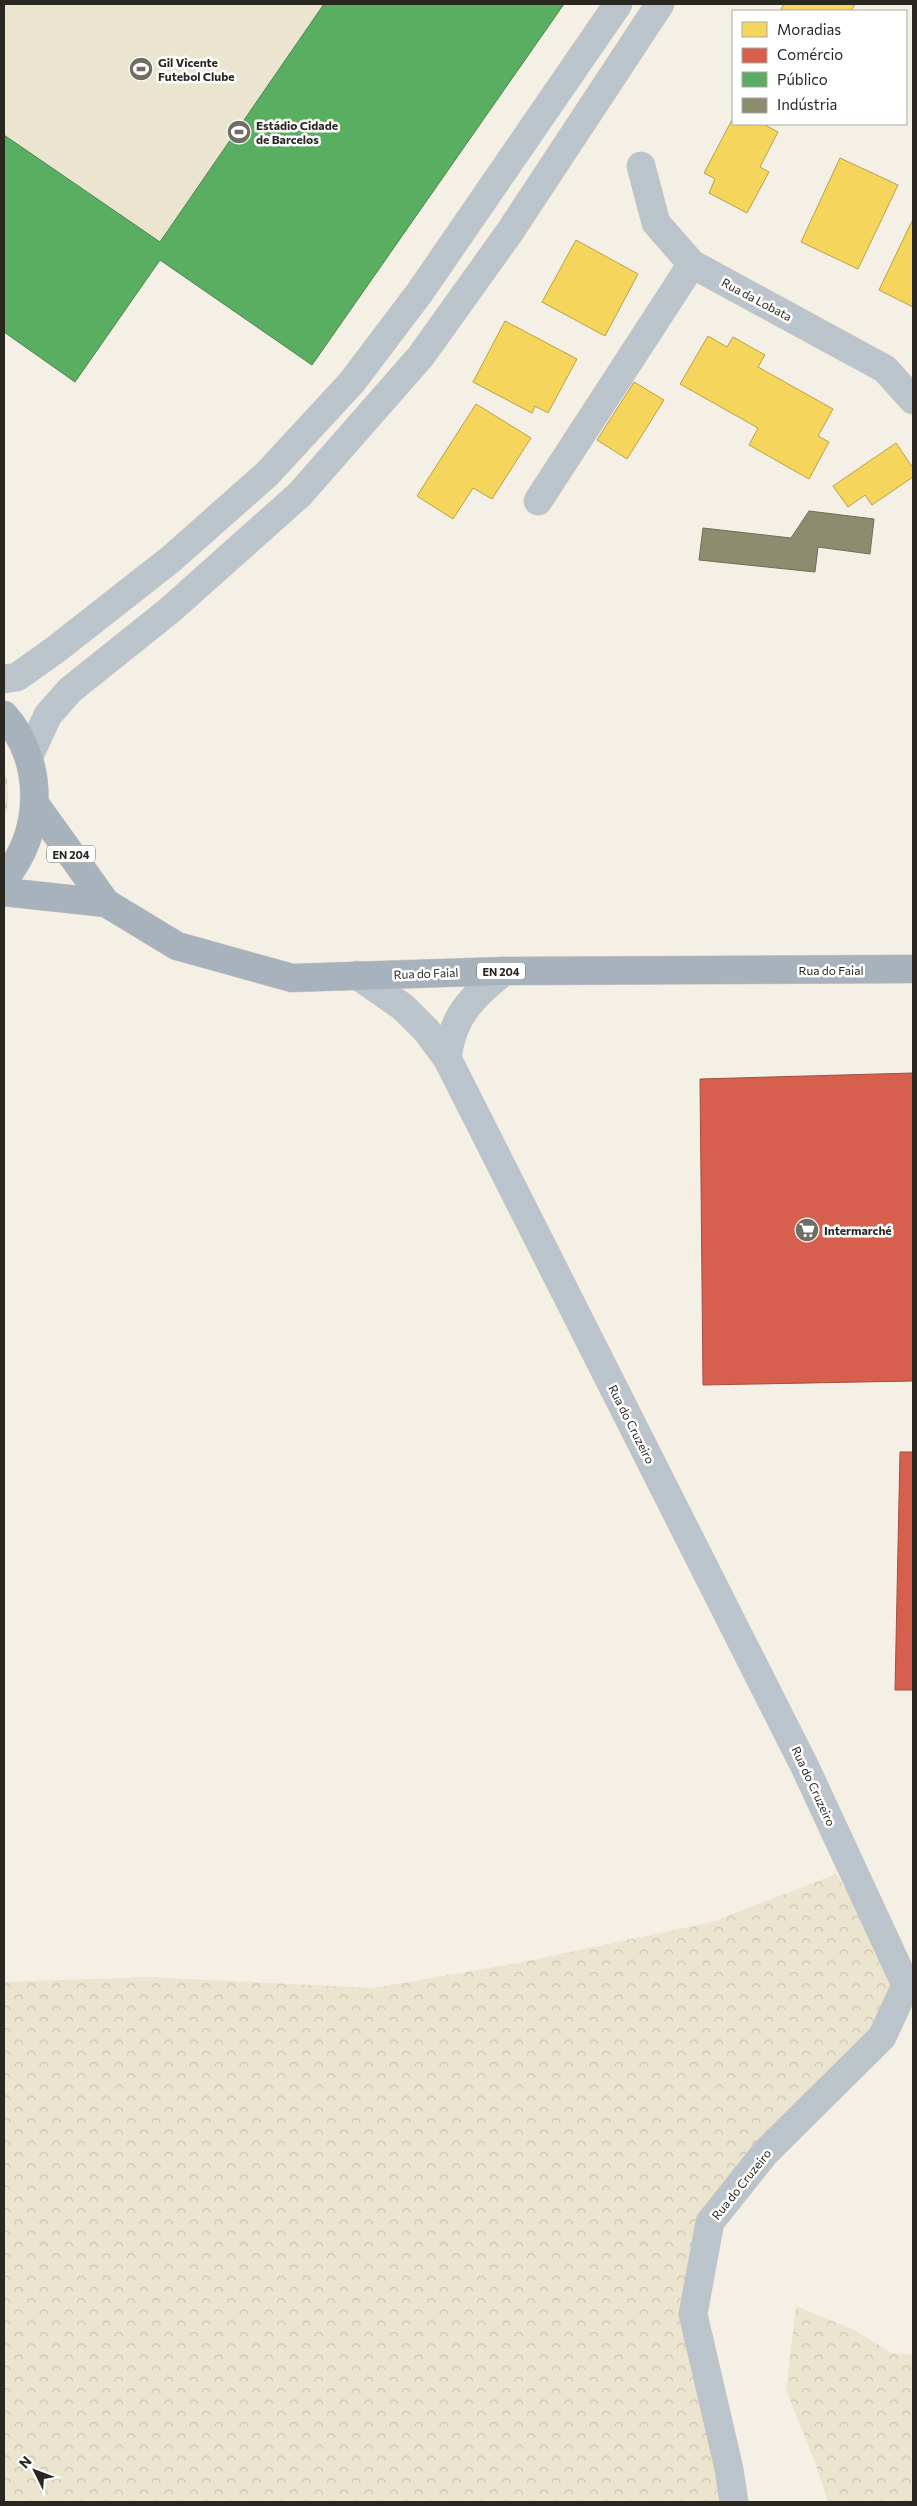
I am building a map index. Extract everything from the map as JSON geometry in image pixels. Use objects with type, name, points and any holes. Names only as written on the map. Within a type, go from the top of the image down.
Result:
[{"type":"main road","points":[[4,715],[14,726],[29,756],[34,780],[35,804],[29,836],[15,866],[4,879]]},
{"type":"main road","name":"EN 204","points":[[35,804],[106,903]]},
{"type":"main road","name":"EN 204","points":[[4,892],[106,903]]},
{"type":"main road","name":"Rua do Faial","points":[[106,903],[177,946],[292,978],[504,971],[913,969]]},
{"type":"main road","points":[[879,970],[913,986]]},
{"type":"street","points":[[4,679],[17,677],[68,640],[170,559],[267,474],[352,382],[420,292],[618,4]]},
{"type":"street","points":[[29,756],[48,715],[70,690],[236,554],[300,494],[365,422],[420,356],[460,302],[660,4]]},
{"type":"street","name":"Rua da Lobata","points":[[641,166],[656,223],[692,264],[885,368],[913,400]]},
{"type":"street","points":[[538,501],[692,264]]},
{"type":"street","points":[[885,368],[913,382]]},
{"type":"street","points":[[447,1058],[450,1037],[460,1014],[473,998],[504,971]]},
{"type":"street","name":"Rua do Cruzeiro","points":[[357,976],[404,1007],[426,1030],[447,1058],[806,1767],[906,1985],[882,2037],[765,2153],[710,2222],[692,2314],[729,2469],[734,2502]]},
{"type":"green space","name":"Estádio Cidade de Barcelos","points":[[4,4],[564,4],[312,365],[160,260],[75,382],[4,332]]},
{"type":"green space","points":[[4,767],[8,794],[4,820]]},
{"type":"green space","points":[[836,1874],[906,1985],[882,2037],[710,2222],[693,2314],[734,2502],[4,2502],[4,1982],[149,1977],[374,1988],[523,1962],[712,1922]]},
{"type":"green space","points":[[796,2306],[854,2330],[892,2353],[913,2355],[913,2502],[828,2502],[815,2462],[786,2390]]},
{"type":"building: Moradias","points":[[784,4],[855,4],[852,10],[781,10]]},
{"type":"building: Moradias","points":[[732,120],[732,125],[765,125],[778,132],[760,167],[769,172],[747,213],[709,193],[715,179],[704,173]]},
{"type":"building: Moradias","points":[[840,158],[898,185],[858,269],[801,242]]},
{"type":"building: Moradias","points":[[913,222],[913,307],[879,290]]},
{"type":"building: Moradias","points":[[576,240],[638,274],[605,336],[542,302]]},
{"type":"building: Moradias","points":[[505,321],[577,359],[548,413],[535,406],[532,413],[473,382]]},
{"type":"building: Moradias","points":[[708,336],[727,347],[733,337],[765,355],[758,367],[833,409],[818,436],[829,442],[809,479],[749,445],[758,428],[680,384]]},
{"type":"building: Moradias","points":[[634,382],[664,400],[627,459],[597,440]]},
{"type":"building: Moradias","points":[[476,404],[531,438],[492,499],[473,488],[453,519],[417,496]]},
{"type":"building: Moradias","points":[[896,443],[913,468],[913,477],[872,505],[865,495],[848,507],[833,486]]},
{"type":"building: Comércio","name":"Intermarché","points":[[913,1073],[913,1381],[703,1385],[700,1079]]},
{"type":"building: Comércio","points":[[900,1452],[913,1452],[913,1690],[895,1690]]},
{"type":"building: Público","name":"Estádio Cidade de Barcelos","points":[[324,4],[564,4],[312,365],[160,260],[75,382],[4,332],[4,135],[160,242]]},
{"type":"building: Indústria","points":[[809,511],[874,519],[870,554],[818,547],[815,572],[699,560],[703,528],[791,538]]},
{"type":"place","name":"Gil Vicente Futebol Clube","points":[[141,69]]},
{"type":"place","name":"Estádio Cidade de Barcelos","points":[[239,132]]},
{"type":"place","name":"Intermarché","points":[[807,1230]]}]
